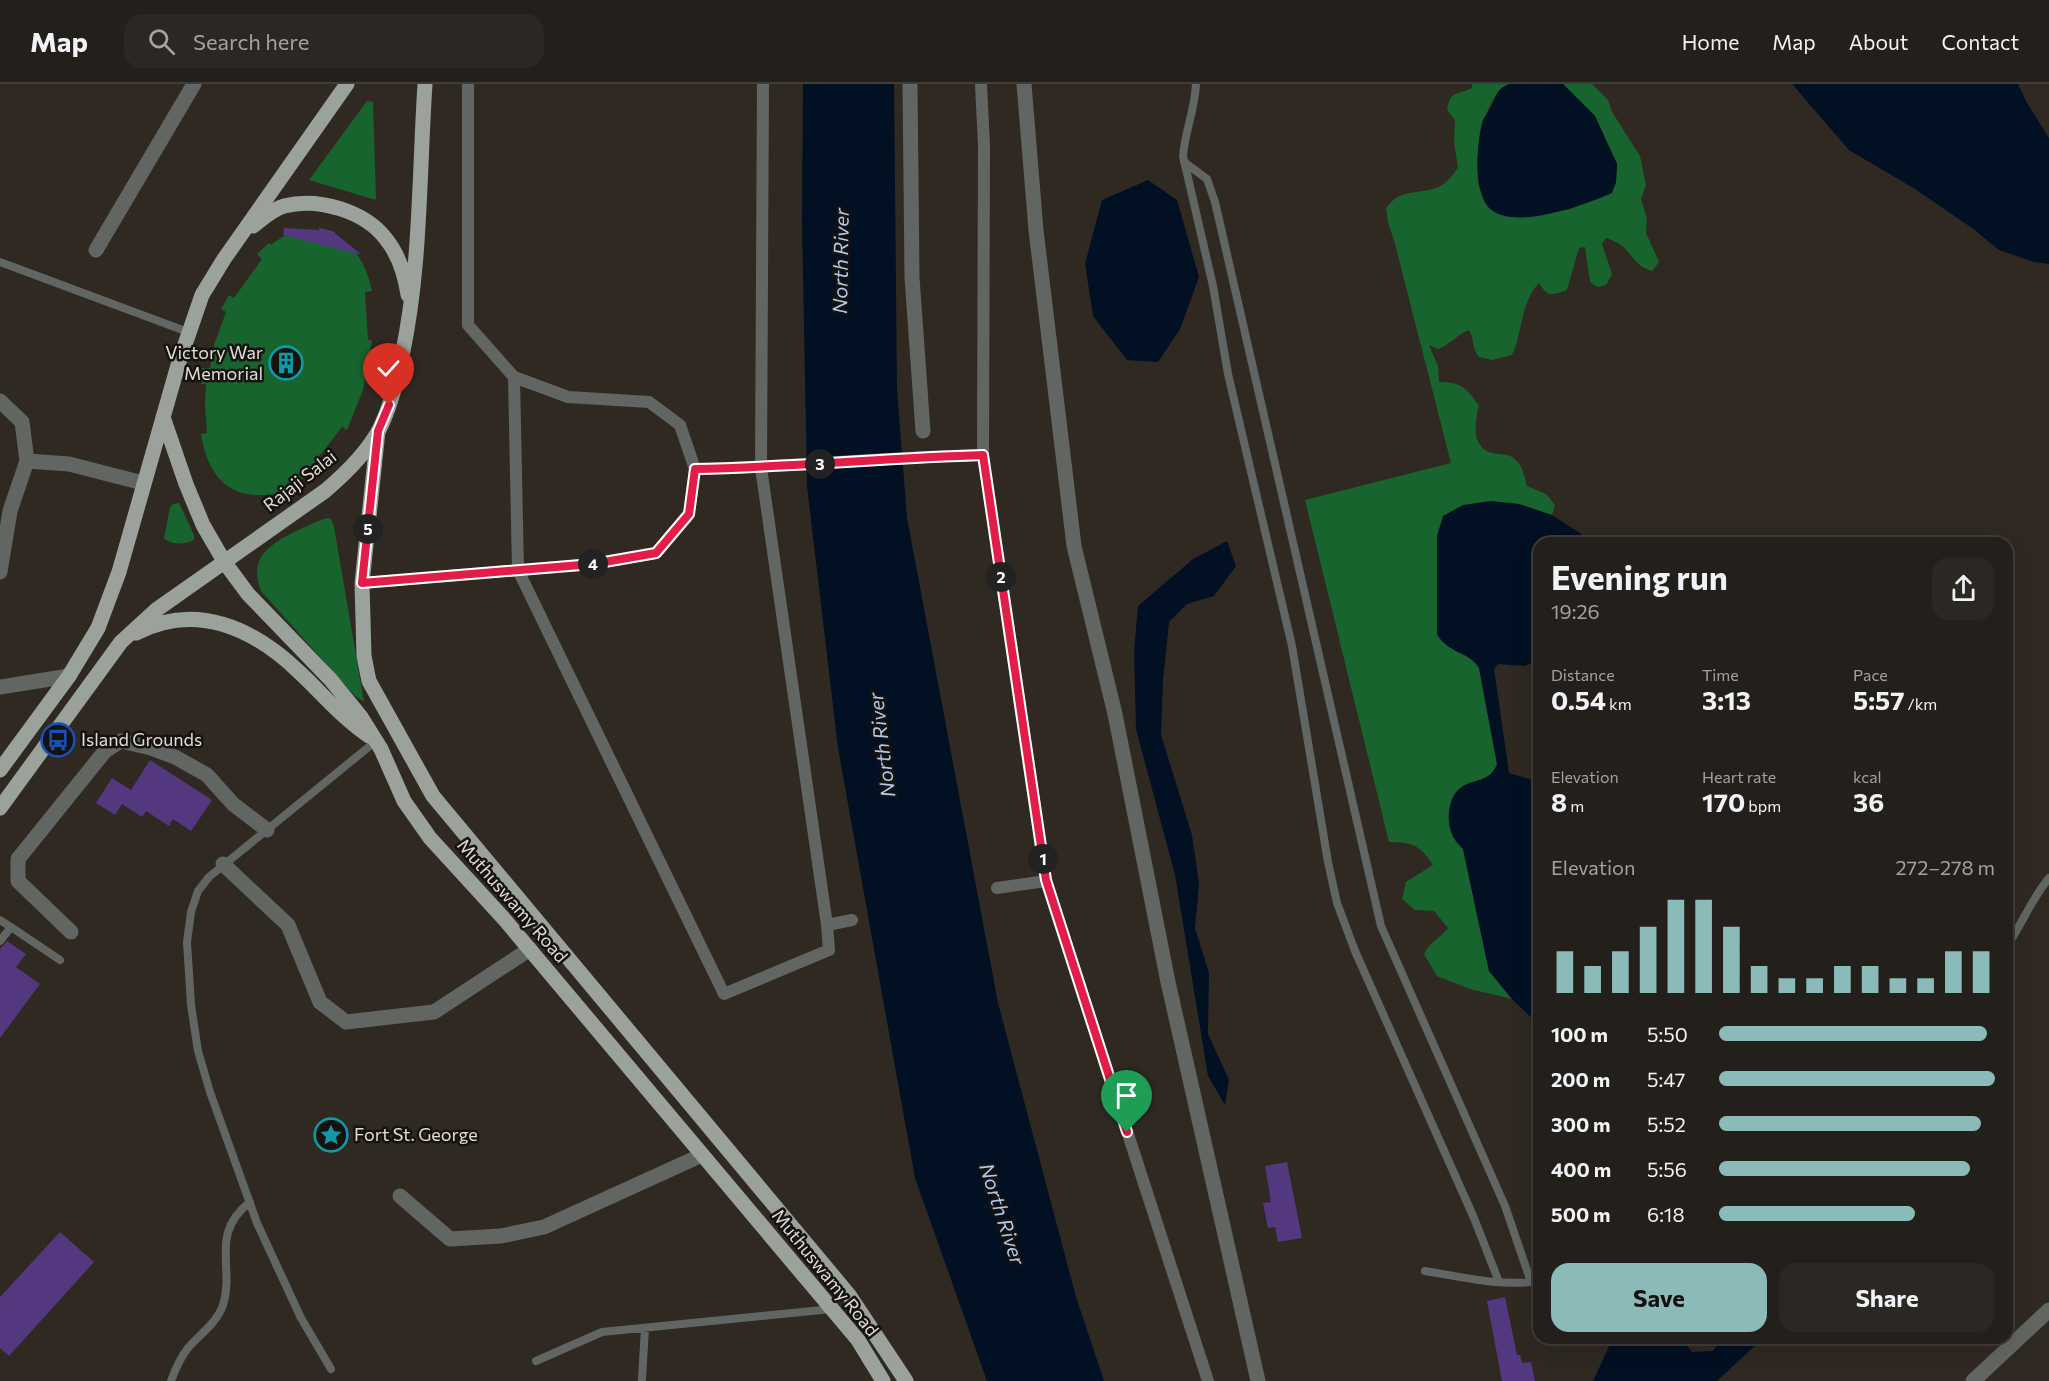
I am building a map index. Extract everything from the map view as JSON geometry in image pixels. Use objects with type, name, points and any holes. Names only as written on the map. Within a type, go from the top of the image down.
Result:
[{"type":"main road","points":[[0,770],[69,676],[98,628],[118,572],[188,332],[202,295],[237,240],[346,84]]},
{"type":"main road","name":"Rajaji Salai","points":[[0,808],[122,642],[156,609],[225,563],[332,485],[346,473],[378,431],[397,381],[410,311],[416,256],[425,84]]},
{"type":"main road","points":[[237,240],[262,218],[283,206],[308,204],[332,207],[352,213],[371,223],[386,238],[397,256],[405,279],[410,311]]},
{"type":"main road","name":"Muthuswamy Road","points":[[163,417],[203,525],[225,563],[248,594],[345,696],[376,741],[404,801],[423,828],[530,949],[858,1340],[883,1381]]},
{"type":"main road","name":"Muthuswamy Road","points":[[378,431],[362,583],[364,656],[369,681],[433,796],[849,1295],[906,1381]]},
{"type":"main road","points":[[122,642],[156,624],[175,620],[211,621],[232,627],[253,636],[271,648],[297,670],[344,717],[376,741]]},
{"type":"street","points":[[96,250],[194,84]]},
{"type":"street","points":[[362,583],[593,564],[656,553],[689,514],[695,469],[680,425],[649,402],[568,397],[514,376],[468,325],[468,84]]},
{"type":"street","points":[[514,376],[518,570],[724,994],[829,950],[761,468],[763,84]]},
{"type":"street","points":[[910,84],[912,277],[923,431]]},
{"type":"street","points":[[981,84],[984,145],[983,455],[1046,880],[1208,1381]]},
{"type":"street","points":[[1024,84],[1036,230],[1074,546],[1114,714],[1168,982],[1258,1381]]},
{"type":"street","points":[[0,401],[22,422],[27,460],[5,510],[0,572]]},
{"type":"street","points":[[695,469],[761,468],[983,455]]},
{"type":"street","points":[[27,460],[69,464],[143,483]]},
{"type":"street","points":[[2,685],[69,676]]},
{"type":"street","points":[[72,932],[18,881],[18,859],[105,751],[121,741],[151,748],[175,757],[207,775],[234,804],[267,830]]},
{"type":"street","points":[[223,864],[288,925],[320,1002],[346,1022],[434,1012],[530,949]]},
{"type":"street","points":[[997,888],[1046,880]]},
{"type":"street","points":[[827,925],[852,920]]},
{"type":"street","points":[[400,1196],[450,1239],[501,1236],[543,1227],[702,1155]]},
{"type":"street","points":[[2013,1344],[2049,1310]]},
{"type":"street","points":[[1973,1381],[2013,1344]]},
{"type":"lane","points":[[1196,84],[1195,101],[1184,138],[1184,162],[1213,286],[1228,374],[1292,646],[1337,903],[1355,951],[1474,1218],[1499,1282]]},
{"type":"lane","points":[[1184,162],[1207,179],[1215,202],[1381,926],[1505,1206],[1533,1276]]},
{"type":"lane","points":[[0,262],[188,332]]},
{"type":"lane","points":[[331,1369],[301,1318],[257,1223],[210,1092],[198,1051],[191,1005],[187,942],[191,912],[198,891],[209,877],[376,741]]},
{"type":"lane","points":[[2013,938],[2042,886],[2049,878]]},
{"type":"lane","points":[[0,920],[60,960]]},
{"type":"lane","points":[[0,941],[11,927]]},
{"type":"lane","points":[[171,1381],[187,1349],[210,1326],[222,1308],[225,1296],[225,1245],[229,1229],[241,1209],[250,1202]]},
{"type":"lane","points":[[1425,1271],[1499,1282],[1533,1281]]},
{"type":"lane","points":[[536,1361],[602,1332],[832,1310]]},
{"type":"lane","points":[[642,1379],[645,1328]]},
{"type":"green space","points":[[1472,84],[1510,84],[1493,100],[1482,129],[1479,145],[1479,186],[1490,208],[1568,210],[1612,192],[1616,182],[1617,164],[1595,116],[1563,84],[1592,84],[1608,100],[1612,112],[1640,156],[1646,185],[1641,199],[1647,219],[1646,233],[1659,262],[1652,271],[1646,269],[1637,263],[1625,248],[1606,238],[1602,244],[1612,274],[1606,285],[1597,287],[1590,282],[1585,247],[1579,248],[1567,290],[1551,294],[1545,291],[1539,283],[1533,291],[1528,299],[1512,355],[1492,360],[1479,357],[1469,330],[1438,349],[1429,345],[1438,366],[1439,382],[1453,383],[1463,387],[1479,406],[1476,432],[1479,444],[1489,452],[1507,455],[1516,460],[1527,486],[1546,494],[1555,505],[1552,515],[1519,504],[1437,536],[1437,634],[1442,641],[1470,658],[1479,668],[1497,764],[1488,776],[1463,786],[1453,837],[1463,849],[1489,971],[1512,999],[1470,989],[1437,976],[1424,954],[1448,928],[1434,911],[1415,910],[1402,899],[1406,882],[1433,865],[1415,846],[1389,842],[1305,500],[1451,463],[1386,208],[1399,196],[1442,185],[1458,168],[1454,142],[1455,120],[1447,110],[1452,96],[1472,88]]},
{"type":"green space","points":[[367,101],[373,102],[376,200],[309,180]]},
{"type":"green space","points":[[319,228],[335,232],[349,245],[364,266],[370,282],[372,291],[365,292],[368,340],[372,341],[363,390],[347,430],[342,427],[308,471],[309,473],[290,488],[280,493],[260,495],[233,490],[217,476],[211,467],[201,434],[207,433],[206,384],[201,384],[202,368],[210,368],[214,345],[226,312],[221,309],[229,295],[234,298],[262,259],[257,254],[269,243],[271,245],[282,237],[299,231],[319,230]]},
{"type":"green space","points":[[179,503],[194,535],[194,540],[190,542],[174,543],[164,538],[170,507]]},
{"type":"green space","points":[[327,518],[331,519],[334,527],[364,702],[354,695],[261,591],[258,580],[259,561],[270,547],[296,531]]},
{"type":"water","name":"North River","points":[[803,84],[894,84],[897,389],[907,518],[998,1003],[1076,1297],[1104,1381],[987,1381],[915,1178],[838,748],[807,486],[802,220]]},
{"type":"water","points":[[1510,84],[1563,84],[1595,116],[1617,164],[1616,182],[1612,193],[1568,209],[1532,217],[1500,215],[1489,208],[1480,190],[1478,179],[1480,132],[1483,121],[1498,93]]},
{"type":"water","points":[[1792,84],[2018,84],[2049,138],[2049,264],[2034,262],[1999,250],[1972,228],[1915,189],[1849,150]]},
{"type":"water","points":[[1148,180],[1177,200],[1199,277],[1180,329],[1158,362],[1127,360],[1093,316],[1085,264],[1102,200]]},
{"type":"water","points":[[1491,501],[1519,504],[1552,515],[1586,537],[1533,537],[1533,663],[1524,666],[1498,664],[1494,669],[1509,773],[1533,780],[1533,1019],[1512,999],[1489,971],[1463,849],[1456,841],[1449,825],[1449,810],[1458,790],[1487,777],[1497,764],[1479,668],[1470,658],[1442,641],[1437,634],[1437,536],[1443,516],[1463,505]]},
{"type":"water","points":[[1227,541],[1236,566],[1214,596],[1187,604],[1169,622],[1163,681],[1161,735],[1192,835],[1199,884],[1195,928],[1209,973],[1208,1034],[1229,1080],[1225,1105],[1208,1076],[1175,875],[1136,729],[1134,651],[1138,606],[1193,559]]},
{"type":"water","points":[[1610,1344],[1686,1344],[1692,1352],[1713,1351],[1718,1344],[1757,1344],[1717,1381],[1593,1381]]},
{"type":"building","points":[[284,228],[319,230],[319,228],[332,231],[362,255],[283,235]]},
{"type":"building","name":"Victory War Memorial","points":[[280,349],[299,356],[291,377],[273,369]]},
{"type":"building","points":[[150,760],[212,800],[191,831],[173,819],[169,826],[146,811],[142,817],[122,804],[115,815],[96,803],[112,778],[131,790]]},
{"type":"building","points":[[7,941],[26,954],[16,967],[40,984],[0,1038],[0,949]]},
{"type":"building","points":[[1287,1162],[1302,1238],[1278,1242],[1275,1227],[1268,1228],[1263,1203],[1271,1202],[1265,1166]]},
{"type":"building","points":[[60,1232],[94,1262],[9,1356],[0,1348],[0,1297]]},
{"type":"building","points":[[1505,1297],[1517,1355],[1520,1355],[1522,1363],[1531,1362],[1535,1381],[1502,1381],[1487,1301]]},
{"type":"place","name":"Victory War Memorial","points":[[286,363]]},
{"type":"place","name":"Island Grounds","points":[[58,740]]},
{"type":"place","name":"Fort St. George","points":[[331,1135]]},
{"type":"route","points":[[389,405],[378,431],[362,583],[593,564],[656,553],[689,514],[695,469],[761,468],[983,455],[1046,880],[1127,1132]]}]
